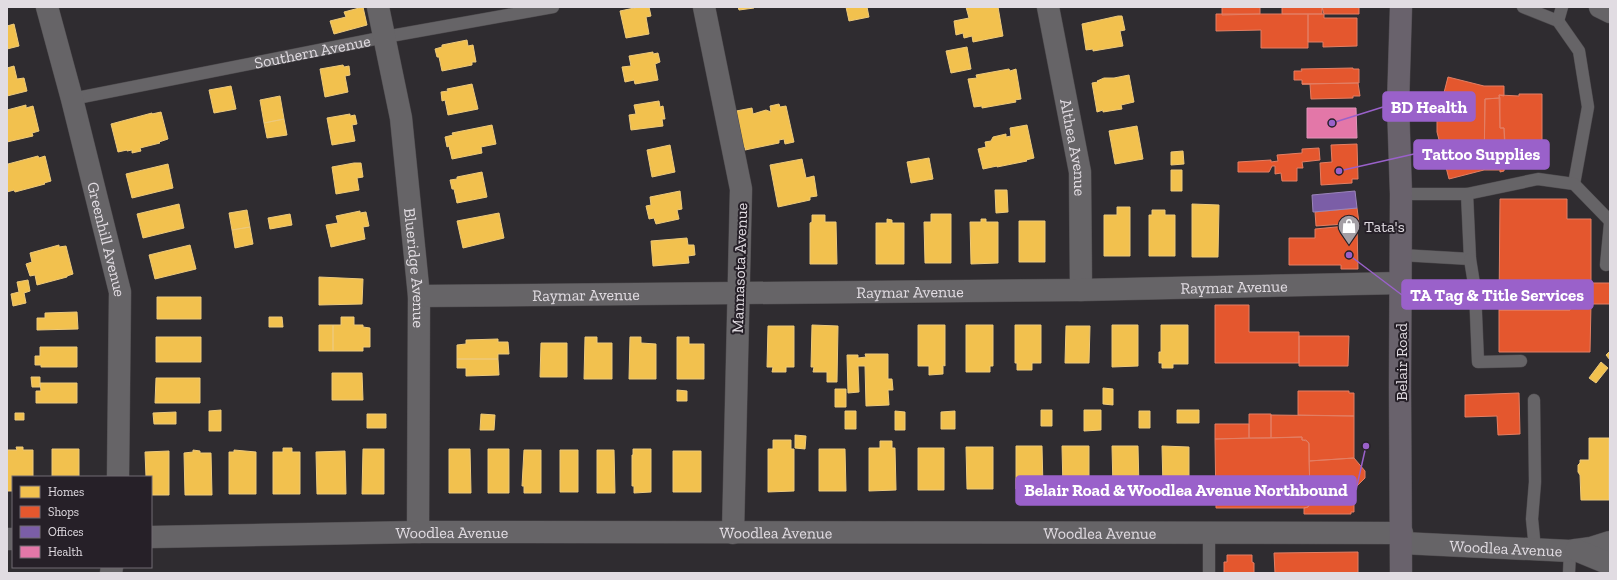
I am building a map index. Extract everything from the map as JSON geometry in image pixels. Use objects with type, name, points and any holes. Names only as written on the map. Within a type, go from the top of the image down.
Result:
[{"type":"main road","name":"Belair Road","points":[[1401,7],[1398,105],[1401,194],[1401,573]]},
{"type":"street","name":"Greenhill Avenue","points":[[47,7],[72,99],[120,292],[118,476]]},
{"type":"street","name":"Blueridge Avenue","points":[[378,7],[401,118],[419,296],[418,532]]},
{"type":"street","name":"Mannasota Avenue","points":[[704,7],[741,189],[733,533]]},
{"type":"street","name":"Althea Avenue","points":[[1048,7],[1080,172],[1081,290]]},
{"type":"street","points":[[1600,7],[1610,12]]},
{"type":"street","name":"Raymar Avenue","points":[[419,296],[1081,290],[1401,283]]},
{"type":"street","name":"Woodlea Avenue","points":[[152,537],[418,532],[1209,532],[1402,538],[1573,551],[1610,542]]},
{"type":"street","points":[[1573,551],[1610,564]]},
{"type":"lane","name":"Southern Avenue","points":[[72,99],[385,37],[554,7]]},
{"type":"lane","points":[[1523,7],[1558,21],[1579,52],[1588,107],[1574,184]]},
{"type":"lane","points":[[1558,21],[1562,7]]},
{"type":"lane","points":[[1401,194],[1467,194],[1538,179],[1574,184],[1610,222],[1606,265]]},
{"type":"lane","points":[[1467,194],[1470,258],[1475,290],[1478,362],[1521,361]]},
{"type":"lane","points":[[1401,256],[1470,258]]},
{"type":"lane","points":[[1534,400],[1535,482],[1532,519],[1535,549]]},
{"type":"lane","points":[[1209,532],[1209,573]]},
{"type":"lane","points":[[1569,573],[1573,551]]},
{"type":"building: Homes","points":[[363,7],[367,25],[334,34],[330,21],[346,17],[344,12]]},
{"type":"building: Homes","points":[[639,7],[649,7],[651,16],[646,17],[649,34],[626,38],[620,11]]},
{"type":"building: Homes","points":[[738,7],[754,7],[754,8],[739,10]]},
{"type":"building: Homes","points":[[846,7],[867,7],[869,17],[849,21]]},
{"type":"building: Homes","points":[[966,7],[998,7],[1003,36],[973,42],[972,36],[964,38],[963,33],[956,35],[954,21],[969,18]]},
{"type":"building: Homes","points":[[1122,16],[1125,30],[1120,31],[1123,46],[1093,51],[1093,49],[1086,50],[1082,24]]},
{"type":"building: Homes","points":[[14,24],[19,46],[7,49],[7,26]]},
{"type":"building: Homes","points":[[467,40],[468,46],[473,45],[476,62],[472,62],[472,65],[442,71],[439,57],[437,57],[435,49],[442,47],[442,45]]},
{"type":"building: Homes","points":[[967,47],[971,69],[951,73],[946,51]]},
{"type":"building: Homes","points":[[653,52],[653,54],[658,53],[660,62],[655,64],[658,80],[635,84],[634,80],[625,82],[622,67],[631,66],[629,56]]},
{"type":"building: Homes","points":[[343,65],[344,67],[349,66],[350,75],[345,76],[348,92],[325,97],[320,69]]},
{"type":"building: Homes","points":[[14,66],[17,79],[24,78],[27,91],[7,96],[7,68]]},
{"type":"building: Homes","points":[[1009,69],[1010,71],[1016,69],[1021,99],[1015,100],[1016,102],[982,108],[982,106],[974,107],[968,79],[977,78],[976,75]]},
{"type":"building: Homes","points":[[1129,75],[1134,102],[1121,105],[1122,109],[1103,112],[1103,110],[1097,112],[1092,83],[1098,82],[1097,81],[1104,78]]},
{"type":"building: Homes","points":[[472,84],[478,109],[448,115],[445,100],[442,101],[441,92],[448,91],[447,89]]},
{"type":"building: Homes","points":[[231,86],[236,109],[214,113],[209,90]]},
{"type":"building: Homes","points":[[280,96],[284,119],[264,123],[260,100]]},
{"type":"building: Homes","points":[[659,101],[660,107],[663,106],[665,119],[662,119],[663,126],[631,130],[629,115],[636,114],[634,105]]},
{"type":"building: Homes","points":[[779,104],[780,107],[786,106],[794,142],[785,144],[784,139],[779,140],[779,143],[745,150],[745,147],[739,149],[731,112],[752,108],[753,114],[766,110],[771,112],[770,106]]},
{"type":"building: Homes","points":[[26,105],[26,108],[33,106],[39,131],[32,133],[33,136],[7,142],[7,110]]},
{"type":"building: Homes","points":[[161,112],[168,139],[159,142],[160,143],[140,148],[141,151],[132,153],[132,150],[127,150],[118,152],[111,124]]},
{"type":"building: Homes","points":[[350,114],[350,116],[355,115],[357,124],[352,125],[355,141],[332,145],[327,118]]},
{"type":"building: Homes","points":[[284,119],[287,135],[267,138],[264,123]]},
{"type":"building: Homes","points":[[492,125],[496,144],[481,147],[482,153],[452,159],[445,137],[453,135],[452,133]]},
{"type":"building: Homes","points":[[1027,125],[1034,158],[1026,160],[1027,161],[983,169],[978,149],[986,147],[985,142],[991,141],[993,137],[1006,134],[1006,137],[1011,136],[1010,128]]},
{"type":"building: Homes","points":[[1137,126],[1143,159],[1115,164],[1109,131]]},
{"type":"building: Homes","points":[[670,145],[675,172],[652,177],[647,150]]},
{"type":"building: Homes","points":[[1183,151],[1184,164],[1171,165],[1171,152]]},
{"type":"building: Homes","points":[[38,156],[39,158],[45,156],[51,181],[15,192],[14,190],[7,192],[8,164]]},
{"type":"building: Homes","points":[[929,158],[933,179],[911,183],[907,162]]},
{"type":"building: Homes","points":[[802,159],[806,178],[814,176],[817,196],[810,197],[810,200],[778,207],[770,165]]},
{"type":"building: Homes","points":[[361,163],[363,177],[357,178],[359,190],[336,194],[332,167]]},
{"type":"building: Homes","points":[[168,164],[173,188],[132,198],[126,174]]},
{"type":"building: Homes","points":[[1171,170],[1182,170],[1182,191],[1171,191]]},
{"type":"building: Homes","points":[[482,172],[487,197],[457,203],[454,189],[452,189],[450,180],[457,179],[457,177]]},
{"type":"building: Homes","points":[[995,190],[1007,190],[1008,212],[996,213]]},
{"type":"building: Homes","points":[[680,191],[682,209],[677,210],[679,219],[656,224],[654,218],[649,219],[646,206],[651,205],[650,197]]},
{"type":"building: Homes","points":[[179,204],[184,228],[143,238],[137,214]]},
{"type":"building: Homes","points":[[1192,204],[1219,205],[1218,257],[1192,257]]},
{"type":"building: Homes","points":[[1117,207],[1130,207],[1130,256],[1104,256],[1104,215],[1117,215]]},
{"type":"building: Homes","points":[[247,210],[250,227],[232,230],[229,213]]},
{"type":"building: Homes","points":[[1152,210],[1165,210],[1165,215],[1175,215],[1175,256],[1149,256],[1149,215],[1152,215]]},
{"type":"building: Homes","points":[[360,211],[360,213],[366,212],[369,226],[363,227],[365,239],[331,247],[326,225],[338,223],[336,216]]},
{"type":"building: Homes","points":[[499,213],[504,238],[463,248],[457,221]]},
{"type":"building: Homes","points":[[290,214],[292,225],[270,229],[268,218]]},
{"type":"building: Homes","points":[[931,214],[951,214],[951,263],[925,263],[924,222],[931,222]]},
{"type":"building: Homes","points":[[812,215],[825,215],[825,222],[836,222],[837,264],[810,264],[810,223],[812,222]]},
{"type":"building: Homes","points":[[887,219],[892,220],[892,223],[904,223],[904,264],[876,264],[876,223],[887,223]]},
{"type":"building: Homes","points":[[981,219],[986,219],[986,222],[998,222],[998,263],[971,264],[970,222],[981,222]]},
{"type":"building: Homes","points":[[1019,221],[1045,221],[1045,262],[1019,262]]},
{"type":"building: Homes","points":[[250,227],[253,244],[235,248],[232,230]]},
{"type":"building: Homes","points":[[687,238],[688,245],[694,245],[695,255],[688,256],[689,263],[653,266],[651,241]]},
{"type":"building: Homes","points":[[59,245],[59,247],[66,246],[73,274],[37,285],[35,275],[30,276],[26,264],[32,262],[30,253]]},
{"type":"building: Homes","points":[[190,245],[196,269],[155,279],[149,255]]},
{"type":"building: Homes","points":[[319,277],[363,279],[362,304],[319,305]]},
{"type":"building: Homes","points":[[28,280],[30,291],[24,293],[26,303],[13,306],[11,294],[19,292],[17,282]]},
{"type":"building: Homes","points":[[157,297],[201,297],[201,319],[157,319]]},
{"type":"building: Homes","points":[[77,312],[78,329],[37,330],[37,318],[45,318],[45,313]]},
{"type":"building: Homes","points":[[269,317],[282,317],[283,327],[269,327]]},
{"type":"building: Homes","points":[[341,317],[354,317],[354,325],[363,325],[363,327],[370,328],[370,347],[363,347],[363,351],[333,351],[333,325],[341,325]]},
{"type":"building: Homes","points":[[319,325],[333,325],[333,351],[319,351]]},
{"type":"building: Homes","points":[[812,325],[838,326],[837,382],[827,382],[827,372],[813,372],[814,367],[811,367]]},
{"type":"building: Homes","points":[[918,325],[945,325],[945,366],[943,365],[943,374],[929,375],[929,366],[918,366]]},
{"type":"building: Homes","points":[[966,325],[993,325],[993,366],[990,366],[990,372],[966,372]]},
{"type":"building: Homes","points":[[1015,325],[1041,325],[1041,363],[1032,363],[1032,370],[1017,370],[1017,363],[1015,363]]},
{"type":"building: Homes","points":[[1112,325],[1138,325],[1138,366],[1112,367]]},
{"type":"building: Homes","points":[[1161,325],[1188,325],[1188,364],[1173,364],[1173,368],[1162,368],[1162,363],[1159,363],[1159,352],[1161,352]]},
{"type":"building: Homes","points":[[768,326],[794,326],[794,367],[786,367],[786,372],[772,372],[773,367],[767,367]]},
{"type":"building: Homes","points":[[1066,326],[1090,326],[1089,363],[1065,363]]},
{"type":"building: Homes","points":[[156,337],[201,337],[201,362],[156,362]]},
{"type":"building: Homes","points":[[585,337],[597,337],[597,343],[612,343],[612,379],[584,379]]},
{"type":"building: Homes","points":[[630,337],[641,337],[641,343],[656,344],[656,379],[629,379]]},
{"type":"building: Homes","points":[[677,337],[689,337],[689,344],[704,344],[704,379],[677,379]]},
{"type":"building: Homes","points":[[498,339],[498,342],[508,342],[509,354],[498,354],[498,359],[457,359],[457,345],[466,344],[466,340]]},
{"type":"building: Homes","points":[[541,343],[567,343],[567,377],[540,377]]},
{"type":"building: Homes","points":[[40,347],[77,347],[77,367],[41,367],[41,365],[35,365],[35,356],[40,356]]},
{"type":"building: Homes","points":[[1610,351],[1610,360],[1606,355]]},
{"type":"building: Homes","points":[[865,354],[888,354],[888,379],[892,379],[893,390],[888,390],[889,405],[866,406],[865,366],[858,366],[859,392],[848,393],[847,355],[858,355],[858,358],[866,357]]},
{"type":"building: Homes","points":[[457,359],[498,359],[499,375],[466,376],[466,368],[457,368]]},
{"type":"building: Homes","points":[[1601,362],[1608,368],[1596,383],[1589,378]]},
{"type":"building: Homes","points":[[332,373],[362,373],[363,400],[332,400]]},
{"type":"building: Homes","points":[[31,377],[40,377],[40,387],[32,387]]},
{"type":"building: Homes","points":[[156,378],[200,378],[200,403],[155,403]]},
{"type":"building: Homes","points":[[40,383],[77,383],[77,403],[36,403],[36,391],[41,391]]},
{"type":"building: Homes","points":[[1103,388],[1113,389],[1113,405],[1103,404]]},
{"type":"building: Homes","points":[[835,389],[846,389],[846,407],[835,407]]},
{"type":"building: Homes","points":[[677,390],[687,391],[687,401],[677,401]]},
{"type":"building: Homes","points":[[221,410],[221,431],[209,431],[209,411]]},
{"type":"building: Homes","points":[[1041,410],[1052,410],[1052,426],[1041,426]]},
{"type":"building: Homes","points":[[1084,410],[1101,410],[1101,430],[1084,431]]},
{"type":"building: Homes","points":[[1177,410],[1199,410],[1199,423],[1177,423]]},
{"type":"building: Homes","points":[[845,411],[856,411],[856,429],[845,429]]},
{"type":"building: Homes","points":[[895,411],[905,412],[905,430],[895,430]]},
{"type":"building: Homes","points":[[955,411],[955,429],[941,429],[941,412]]},
{"type":"building: Homes","points":[[1139,411],[1150,411],[1150,428],[1139,428]]},
{"type":"building: Homes","points":[[176,412],[176,424],[154,424],[153,413]]},
{"type":"building: Homes","points":[[15,413],[24,413],[24,420],[15,420]]},
{"type":"building: Homes","points":[[367,414],[386,414],[386,428],[367,428]]},
{"type":"building: Homes","points":[[481,414],[495,415],[494,430],[480,430]]},
{"type":"building: Homes","points":[[795,435],[806,436],[805,449],[795,448]]},
{"type":"building: Homes","points":[[1589,438],[1609,438],[1609,500],[1581,500],[1578,465],[1580,460],[1589,460]]},
{"type":"building: Homes","points":[[773,440],[791,440],[791,449],[794,449],[794,491],[768,492],[768,449],[773,449]]},
{"type":"building: Homes","points":[[880,441],[892,441],[892,448],[895,448],[896,490],[869,491],[869,448],[880,448]]},
{"type":"building: Homes","points":[[1016,446],[1042,446],[1043,488],[1016,489]]},
{"type":"building: Homes","points":[[1062,446],[1089,446],[1089,489],[1063,489]]},
{"type":"building: Homes","points":[[1112,446],[1138,446],[1139,488],[1113,489]]},
{"type":"building: Homes","points":[[1162,446],[1189,447],[1189,488],[1163,488]]},
{"type":"building: Homes","points":[[16,447],[23,447],[23,450],[33,450],[33,476],[12,476],[12,491],[7,491],[7,450],[17,450]]},
{"type":"building: Homes","points":[[966,447],[993,447],[993,489],[967,489]]},
{"type":"building: Homes","points":[[283,448],[292,448],[292,452],[300,452],[300,494],[273,494],[273,452],[283,452]]},
{"type":"building: Homes","points":[[918,448],[944,448],[944,490],[918,490]]},
{"type":"building: Homes","points":[[52,449],[79,449],[79,476],[52,476]]},
{"type":"building: Homes","points":[[363,449],[384,449],[384,494],[362,494]]},
{"type":"building: Homes","points":[[449,449],[470,449],[471,493],[449,493]]},
{"type":"building: Homes","points":[[488,449],[509,449],[509,493],[488,493]]},
{"type":"building: Homes","points":[[633,449],[651,449],[651,492],[634,493],[634,486],[632,486]]},
{"type":"building: Homes","points":[[819,449],[845,449],[846,491],[819,491]]},
{"type":"building: Homes","points":[[193,450],[200,451],[200,453],[211,453],[212,495],[185,495],[184,453],[193,452]]},
{"type":"building: Homes","points":[[234,450],[256,452],[256,494],[229,494],[229,452],[234,452]]},
{"type":"building: Homes","points":[[524,450],[541,450],[541,493],[524,493],[524,486],[522,486]]},
{"type":"building: Homes","points":[[560,450],[578,450],[578,492],[560,492]]},
{"type":"building: Homes","points":[[597,450],[614,450],[615,493],[597,493]]},
{"type":"building: Homes","points":[[169,451],[169,495],[152,495],[152,476],[146,476],[145,452]]},
{"type":"building: Homes","points":[[345,451],[346,494],[317,494],[316,452]]},
{"type":"building: Homes","points":[[673,451],[701,451],[701,492],[673,492]]},
{"type":"building: Shops","points":[[1222,7],[1260,7],[1260,14],[1222,15]]},
{"type":"building: Shops","points":[[1282,7],[1322,7],[1322,14],[1282,14]]},
{"type":"building: Shops","points":[[1322,7],[1359,7],[1359,14],[1324,14]]},
{"type":"building: Shops","points":[[1216,14],[1308,14],[1308,48],[1261,48],[1261,30],[1216,31]]},
{"type":"building: Shops","points":[[1308,14],[1324,14],[1324,18],[1357,18],[1357,46],[1323,47],[1323,42],[1308,42]]},
{"type":"building: Shops","points":[[1301,69],[1359,69],[1359,83],[1302,84],[1302,80],[1294,80],[1294,71],[1302,71]]},
{"type":"building: Shops","points":[[1448,77],[1484,86],[1504,86],[1504,96],[1499,95],[1500,98],[1485,99],[1484,170],[1449,179],[1437,132],[1437,120]]},
{"type":"building: Shops","points":[[1358,83],[1360,96],[1353,96],[1353,98],[1311,99],[1310,84],[1302,84]]},
{"type":"building: Shops","points":[[1519,94],[1542,94],[1542,156],[1506,156],[1504,128],[1500,128],[1499,95],[1519,96]]},
{"type":"building: Shops","points":[[1500,98],[1500,128],[1504,128],[1505,158],[1504,171],[1500,172],[1500,170],[1484,170],[1485,99]]},
{"type":"building: Shops","points":[[1357,144],[1358,179],[1352,179],[1352,183],[1321,185],[1320,163],[1332,162],[1331,145]]},
{"type":"building: Shops","points":[[1319,148],[1320,160],[1302,162],[1303,168],[1297,168],[1297,181],[1282,181],[1281,173],[1275,174],[1275,166],[1272,166],[1269,172],[1238,172],[1238,162],[1278,161],[1277,155],[1302,153],[1302,149]]},
{"type":"building: Shops","points":[[1500,199],[1567,199],[1567,219],[1591,219],[1591,304],[1570,304],[1570,310],[1499,310]]},
{"type":"building: Shops","points":[[1357,208],[1359,223],[1316,226],[1315,212]]},
{"type":"building: Shops","points":[[1357,225],[1358,269],[1341,269],[1341,265],[1289,265],[1289,238],[1315,238],[1315,229]]},
{"type":"building: Shops","points":[[1590,283],[1610,283],[1610,304],[1591,304]]},
{"type":"building: Shops","points":[[1570,304],[1591,304],[1590,352],[1499,352],[1499,310],[1570,310]]},
{"type":"building: Shops","points":[[1215,305],[1249,305],[1249,332],[1299,332],[1299,363],[1215,363]]},
{"type":"building: Shops","points":[[1299,336],[1349,336],[1348,366],[1299,366]]},
{"type":"building: Shops","points":[[1298,391],[1349,391],[1349,393],[1354,393],[1354,416],[1298,415]]},
{"type":"building: Shops","points":[[1519,393],[1520,434],[1498,435],[1497,416],[1465,417],[1465,395]]},
{"type":"building: Shops","points":[[1249,414],[1271,414],[1271,438],[1249,438]]},
{"type":"building: Shops","points":[[1271,415],[1354,416],[1354,458],[1309,461],[1309,443],[1306,440],[1302,440],[1302,437],[1271,438]]},
{"type":"building: Shops","points":[[1215,424],[1249,424],[1249,438],[1215,439]]},
{"type":"building: Shops","points":[[1302,437],[1302,440],[1307,441],[1309,444],[1310,503],[1308,507],[1216,508],[1215,439]]},
{"type":"building: Shops","points":[[1354,458],[1365,471],[1365,478],[1356,487],[1310,489],[1309,461]]},
{"type":"building: Shops","points":[[1356,487],[1354,489],[1354,512],[1351,512],[1351,514],[1304,514],[1304,508],[1308,507],[1310,504],[1310,489]]},
{"type":"building: Shops","points":[[1358,552],[1358,573],[1275,573],[1274,553]]},
{"type":"building: Shops","points":[[1227,555],[1252,555],[1254,573],[1224,573],[1224,562],[1227,562]]},
{"type":"building: Offices","points":[[1355,191],[1357,208],[1313,212],[1312,195]]},
{"type":"building: Health","points":[[1307,108],[1356,108],[1357,138],[1307,138]]},
{"type":"place","name":"BD Health","points":[[1332,123]]},
{"type":"place","name":"Tattoo Supplies","points":[[1339,171]]},
{"type":"place","name":"Tata's","points":[[1349,246]]},
{"type":"place","name":"TA Tag & Title Services","points":[[1349,255]]},
{"type":"place","name":"Belair Road & Woodlea Avenue Northbound","points":[[1366,446]]}]
